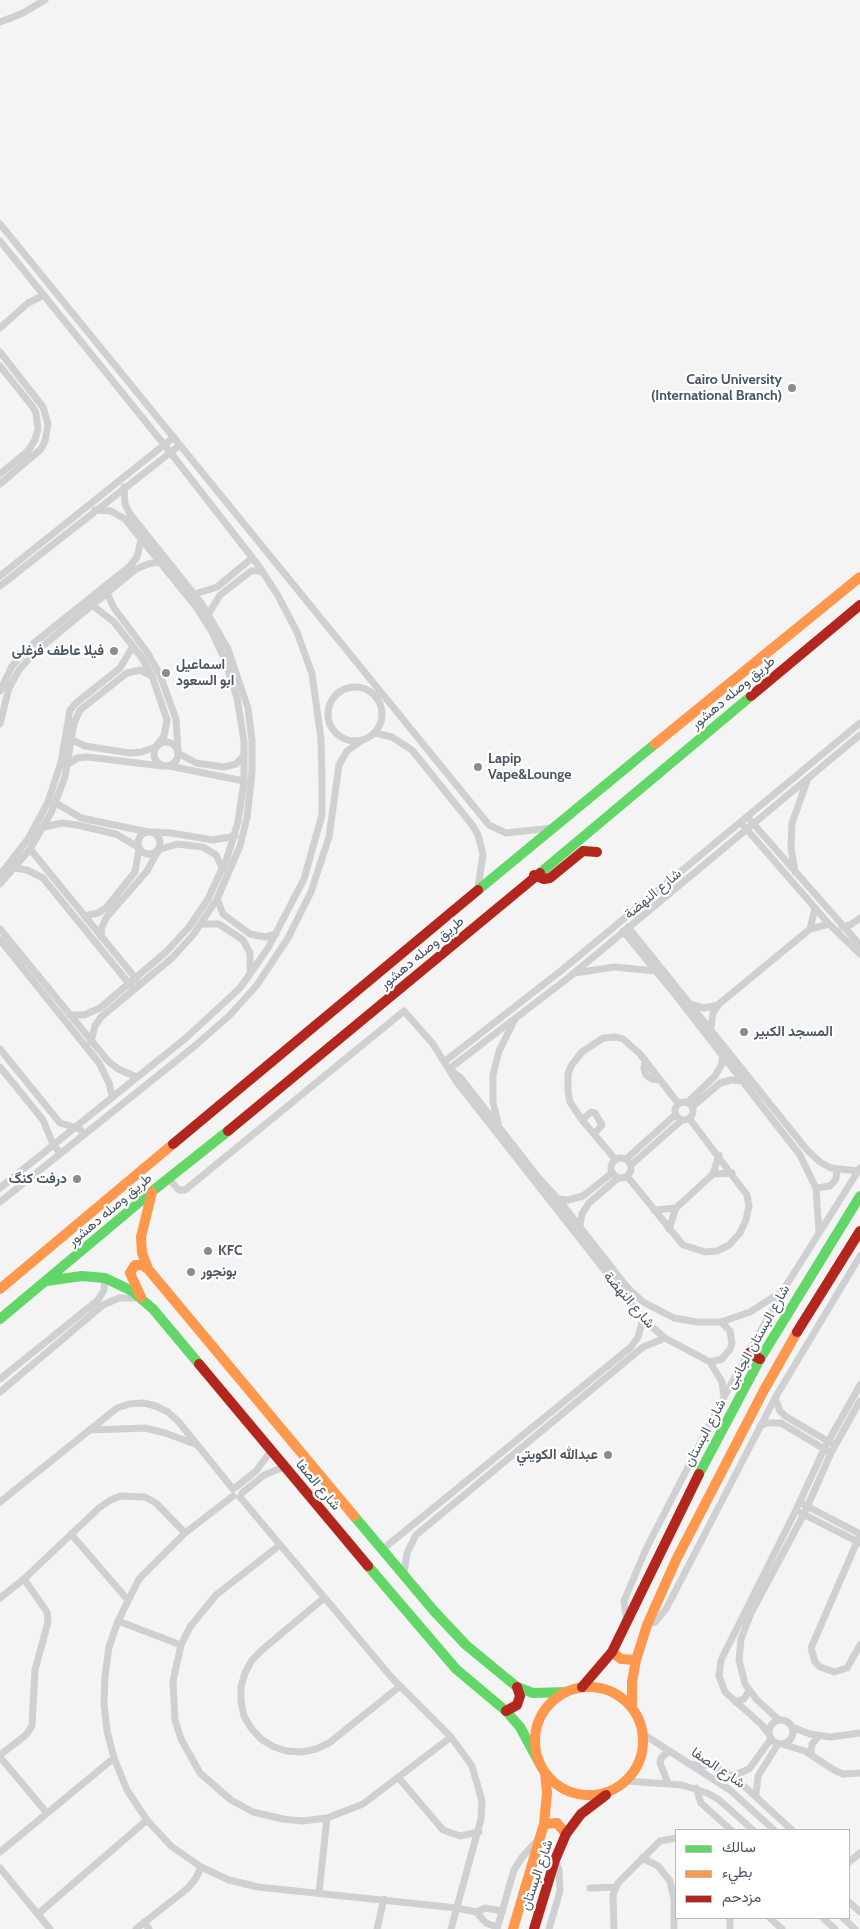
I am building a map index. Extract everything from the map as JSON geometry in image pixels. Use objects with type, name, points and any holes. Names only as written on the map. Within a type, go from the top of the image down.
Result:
[{"type":"street","points":[[0,22],[21,14],[45,0]]},
{"type":"street","points":[[0,224],[174,437],[380,696],[489,825],[506,833],[554,827]]},
{"type":"street","points":[[0,241],[170,452],[262,571],[288,613],[304,650],[314,684],[322,759],[322,815],[304,879],[276,934],[249,976],[216,1011],[0,1188]]},
{"type":"street","points":[[0,328],[30,301],[44,295]]},
{"type":"street","points":[[0,352],[38,400],[46,415],[47,432],[43,444],[35,455],[0,484]]},
{"type":"street","points":[[0,366],[36,413],[38,429],[35,440],[28,451],[2,471]]},
{"type":"street","points":[[6,376],[17,373]]},
{"type":"street","points":[[0,576],[174,437]]},
{"type":"street","points":[[35,440],[43,444]]},
{"type":"street","points":[[0,586],[180,445]]},
{"type":"street","points":[[91,1042],[95,1026],[101,1017],[172,958],[201,924],[217,899],[230,873],[244,832],[249,803],[253,756],[250,724],[243,688],[228,649],[209,613],[133,519],[126,504],[124,487]]},
{"type":"street","points":[[70,1015],[95,1011],[166,952],[189,927],[208,899],[223,869],[235,836],[244,781],[245,755],[240,712],[224,658],[200,614],[121,516],[111,511],[95,510]]},
{"type":"street","points":[[0,691],[12,666],[29,647],[130,566],[137,557],[141,540]]},
{"type":"street","points":[[195,594],[217,587],[252,558]]},
{"type":"street","points":[[0,724],[5,697],[19,670],[33,654],[136,570],[160,562]]},
{"type":"street","points":[[209,613],[220,595],[251,572],[262,571]]},
{"type":"street","name":"طريق وصله دهشور","points":[[0,1319],[152,1192],[268,1100],[534,876],[797,643],[860,577]]},
{"type":"street","points":[[107,593],[114,608],[147,652],[160,675],[176,720],[178,752],[176,761],[166,766]]},
{"type":"street","points":[[92,605],[109,617],[133,646],[152,676],[167,720],[166,731],[157,746],[154,758],[166,766]]},
{"type":"street","name":"طريق وصله دهشور","points":[[0,1289],[477,894],[554,827],[776,661],[797,643],[860,605]]},
{"type":"street","points":[[0,875],[28,839],[48,802],[61,762],[70,710],[76,703],[120,668],[133,646]]},
{"type":"street","points":[[0,884],[30,849],[56,803],[68,764],[76,719],[88,703],[127,673],[140,670],[152,676]]},
{"type":"street","points":[[361,741],[353,742],[339,736],[334,731],[328,717],[331,704],[344,690],[363,688],[380,696]]},
{"type":"street","points":[[0,1202],[196,1045],[230,1015],[257,985],[288,938],[311,892],[329,837],[339,765],[347,750],[375,733],[382,716],[380,696]]},
{"type":"street","points":[[318,718],[328,717]]},
{"type":"street","name":"شارع النهضة","points":[[444,1062],[562,970],[860,723]]},
{"type":"street","points":[[375,733],[392,737],[412,750],[473,826],[478,834],[483,854],[477,894]]},
{"type":"street","name":"شارع النهضة","points":[[449,1069],[570,976],[860,734]]},
{"type":"street","points":[[72,740],[85,746],[130,753],[141,752],[167,742],[174,745],[178,752],[196,764],[224,768],[236,764],[245,755]]},
{"type":"street","points":[[68,764],[77,758],[88,756],[166,766],[244,781]]},
{"type":"street","points":[[795,872],[791,847],[792,823],[799,799],[809,776]]},
{"type":"street","points":[[56,803],[81,818],[150,832],[171,833],[212,840],[235,836]]},
{"type":"street","points":[[746,816],[795,872],[825,914],[829,924],[860,954]]},
{"type":"street","points":[[740,821],[816,908],[842,927],[859,944]]},
{"type":"street","points":[[44,827],[62,824],[77,825],[116,834],[149,855],[177,844],[203,847],[216,855],[223,869]]},
{"type":"street","points":[[84,916],[98,913],[106,908],[135,872],[140,836],[150,832]]},
{"type":"street","points":[[101,937],[106,918],[147,871],[158,851],[160,839],[150,832]]},
{"type":"street","points":[[30,849],[141,984]]},
{"type":"street","points":[[534,876],[544,879],[550,878],[583,851],[596,852]]},
{"type":"street","points":[[15,868],[32,872],[42,878],[134,990]]},
{"type":"street","points":[[217,899],[223,914],[250,934],[266,937],[276,934]]},
{"type":"street","points":[[810,929],[816,908]]},
{"type":"street","points":[[842,927],[850,925],[860,918]]},
{"type":"street","points":[[201,924],[219,924],[243,940],[251,961],[249,976]]},
{"type":"street","points":[[711,1027],[711,1016],[719,1004],[810,929],[829,924]]},
{"type":"street","points":[[0,929],[91,1042],[113,1066],[137,1077]]},
{"type":"street","points":[[626,929],[656,971],[693,1005],[711,1027],[800,1155],[816,1188],[819,1235]]},
{"type":"street","points":[[626,929],[677,991],[743,1081],[754,1090],[811,1154],[836,1170],[859,1169]]},
{"type":"street","points":[[859,944],[860,935]]},
{"type":"street","points":[[0,940],[99,1064],[109,1083],[112,1096]]},
{"type":"street","points":[[562,970],[570,976],[614,968],[656,971]]},
{"type":"street","points":[[693,1005],[704,1008],[719,1004]]},
{"type":"street","points":[[170,1178],[180,1190],[185,1190],[404,1011],[433,1044],[449,1069]]},
{"type":"street","points":[[500,1128],[493,1102],[493,1075],[499,1051],[516,1018]]},
{"type":"street","points":[[690,1104],[692,1114],[628,1162],[615,1159],[582,1120],[570,1102],[567,1083],[571,1066],[582,1052],[602,1038],[616,1037],[630,1043],[678,1103],[690,1104],[720,1083],[731,1080],[743,1081]]},
{"type":"street","points":[[0,1049],[60,1123],[74,1127],[84,1133]]},
{"type":"street","points":[[690,1104],[715,1076],[721,1066],[723,1055]]},
{"type":"street","points":[[0,1067],[43,1120],[53,1144],[60,1153]]},
{"type":"street","name":"شارع النهضة","points":[[449,1069],[460,1077],[500,1128],[535,1178],[558,1199],[580,1226],[643,1319],[665,1338],[710,1362]]},
{"type":"street","name":"شارع النهضة","points":[[449,1069],[453,1078],[615,1278],[638,1298],[663,1314],[686,1321],[721,1322],[750,1312],[784,1289]]},
{"type":"street","points":[[675,1115],[686,1119],[719,1155],[745,1190],[748,1206],[744,1227],[729,1245],[716,1251],[694,1250],[683,1245],[627,1176],[628,1162],[675,1115],[675,1107],[678,1103]]},
{"type":"street","points":[[582,1120],[592,1112],[595,1113],[602,1125],[594,1134]]},
{"type":"street","points":[[669,1229],[676,1208],[713,1174],[719,1155]]},
{"type":"street","points":[[615,1159],[610,1165],[615,1175]]},
{"type":"street","name":"شارع البستان الجانبى","points":[[627,1622],[623,1609],[626,1594],[646,1549],[724,1397],[784,1289],[859,1169]]},
{"type":"street","points":[[816,1188],[830,1186],[836,1179],[836,1170]]},
{"type":"street","points":[[713,1174],[732,1173]]},
{"type":"street","points":[[558,1199],[568,1200],[583,1196],[615,1175],[627,1176]]},
{"type":"street","points":[[580,1226],[582,1214],[589,1203],[615,1175]]},
{"type":"street","name":"شارع الصفا","points":[[152,1192],[141,1237],[142,1253],[148,1269],[404,1573],[434,1612],[466,1645],[517,1687],[533,1693],[566,1692]]},
{"type":"street","name":"شارع البستان","points":[[582,1687],[612,1652],[671,1526],[760,1359],[860,1196]]},
{"type":"street","points":[[654,1210],[676,1208]]},
{"type":"street","points":[[632,1707],[632,1682],[636,1660],[647,1625],[692,1528],[763,1392],[809,1312],[860,1231]]},
{"type":"street","points":[[647,1625],[655,1622],[666,1609],[775,1398],[860,1256]]},
{"type":"street","points":[[0,1379],[92,1309],[114,1299],[141,1298],[130,1273],[135,1265],[142,1265],[148,1269]]},
{"type":"street","name":"شارع الصفا","points":[[46,1281],[82,1276],[105,1278],[124,1286],[141,1298],[435,1646],[456,1669],[506,1711],[520,1727],[542,1768]]},
{"type":"street","points":[[0,1392],[92,1309],[102,1293],[105,1278]]},
{"type":"street","points":[[383,1549],[631,1347],[638,1337],[643,1319]]},
{"type":"street","points":[[721,1322],[726,1326],[732,1337],[730,1349],[722,1359],[710,1362],[722,1382],[724,1397]]},
{"type":"street","points":[[638,1337],[643,1341],[643,1347]]},
{"type":"street","points":[[404,1573],[407,1553],[416,1535],[643,1347],[665,1338]]},
{"type":"street","points":[[749,1354],[760,1359]]},
{"type":"street","points":[[859,1388],[824,1449],[803,1504],[804,1514],[743,1631],[739,1660],[742,1676],[749,1691],[779,1720],[789,1723],[792,1727],[819,1736],[840,1736],[860,1733]]},
{"type":"street","points":[[775,1398],[780,1411],[785,1416],[835,1446]]},
{"type":"street","points":[[860,1401],[803,1504],[796,1510],[721,1660],[720,1676],[722,1687],[735,1702],[761,1724],[770,1736],[781,1745],[811,1754],[834,1770],[844,1774],[860,1773]]},
{"type":"street","points":[[0,1502],[116,1408],[129,1404],[143,1403],[156,1406],[168,1412],[197,1444],[400,1687],[463,1750],[479,1783],[482,1801],[479,1832],[451,1929]]},
{"type":"street","points":[[760,1426],[766,1423],[781,1423],[831,1453]]},
{"type":"street","points":[[90,1430],[145,1428],[197,1444]]},
{"type":"street","points":[[516,1441],[521,1448]]},
{"type":"street","points":[[237,1492],[271,1451]]},
{"type":"street","points":[[284,1467],[264,1475],[237,1492],[185,1533],[139,1579],[118,1621],[109,1647],[104,1694],[107,1731],[114,1758],[127,1790],[147,1820],[171,1846],[201,1867],[229,1880],[258,1887],[457,1908],[476,1912],[486,1923],[497,1928],[518,1863],[528,1849],[540,1838]]},
{"type":"street","points":[[451,1494],[458,1501]]},
{"type":"street","points":[[1,1596],[24,1579],[109,1500],[132,1495],[145,1497],[156,1503],[185,1533]]},
{"type":"street","points":[[803,1504],[859,1538]]},
{"type":"street","points":[[796,1510],[859,1538]]},
{"type":"street","points":[[71,1534],[127,1600]]},
{"type":"street","points":[[859,1538],[811,1648],[815,1662],[820,1667],[834,1672],[847,1668],[860,1645]]},
{"type":"street","points":[[280,1545],[211,1600],[190,1627],[181,1645],[173,1681],[175,1720],[181,1739],[200,1773],[231,1800],[253,1812],[302,1821],[327,1818],[363,1804],[450,1737]]},
{"type":"street","points":[[24,1579],[47,1612],[48,1622],[34,1676],[32,1726],[26,1735],[0,1756],[47,1813]]},
{"type":"street","points":[[324,1598],[252,1660],[245,1673],[241,1687],[241,1702],[244,1716],[251,1728],[261,1739],[280,1749],[302,1752],[316,1749],[329,1743],[400,1687]]},
{"type":"street","points":[[118,1621],[181,1645]]},
{"type":"street","points":[[612,1652],[621,1659],[636,1660]]},
{"type":"street","points":[[721,1660],[730,1657],[739,1660]]},
{"type":"street","points":[[506,1711],[514,1708],[519,1700],[517,1687]]},
{"type":"street","points":[[582,1687],[601,1688],[618,1695],[632,1707],[639,1720],[643,1734],[642,1751],[637,1767],[626,1781],[612,1790],[598,1795],[576,1794],[555,1784],[542,1768],[535,1747],[539,1722],[542,1714],[552,1701],[566,1692],[582,1687]]},
{"type":"street","points":[[735,1702],[744,1699],[749,1691]]},
{"type":"street","points":[[733,1776],[749,1769],[770,1736],[771,1725],[779,1720]]},
{"type":"street","points":[[756,1795],[758,1776],[781,1745],[793,1735],[792,1727]]},
{"type":"street","name":"شارع الصفا","points":[[643,1734],[668,1752],[730,1790],[773,1829]]},
{"type":"street","points":[[811,1754],[812,1744],[819,1736]]},
{"type":"street","points":[[668,1752],[661,1758],[660,1763],[668,1783]]},
{"type":"street","points":[[0,1852],[114,1758]]},
{"type":"street","points":[[688,1764],[712,1766],[733,1776],[791,1829]]},
{"type":"street","name":"شارع البستان","points":[[513,1929],[544,1824],[547,1793],[542,1768]]},
{"type":"street","points":[[398,1777],[443,1830],[460,1836],[479,1832]]},
{"type":"street","name":"شارع الصفا","points":[[626,1781],[668,1783],[696,1788],[718,1799],[752,1829]]},
{"type":"street","points":[[696,1788],[702,1803],[730,1829]]},
{"type":"street","name":"شارع البستان","points":[[534,1929],[555,1860],[566,1834],[581,1814],[612,1790]]},
{"type":"street","points":[[320,1893],[327,1818]]},
{"type":"street","points":[[38,1914],[147,1820]]},
{"type":"street","points":[[544,1824],[550,1822],[557,1823],[566,1834]]},
{"type":"street","points":[[614,1929],[613,1900],[616,1887],[654,1847],[668,1838],[675,1838]]},
{"type":"street","points":[[654,1847],[654,1859],[665,1873],[673,1889],[674,1929]]},
{"type":"street","points":[[850,1861],[860,1852]]},
{"type":"street","points":[[642,1858],[658,1866]]},
{"type":"street","points":[[549,1929],[560,1891],[560,1875],[555,1860]]},
{"type":"street","points":[[136,1929],[146,1926],[188,1888],[196,1878],[201,1867]]},
{"type":"street","points":[[0,1868],[50,1929]]},
{"type":"street","points":[[590,1888],[616,1887]]},
{"type":"street","points":[[377,1929],[384,1899]]},
{"type":"street","points":[[850,1903],[860,1912]]},
{"type":"street","points":[[476,1912],[485,1908],[502,1910]]},
{"type":"street","points":[[771,1919],[782,1929]]},
{"type":"street","points":[[824,1919],[834,1928]]},
{"type":"street","points":[[844,1919],[854,1929]]},
{"type":"traffic: fast","points":[[540,873],[751,696]]},
{"type":"traffic: fast","points":[[478,890],[655,744]]},
{"type":"traffic: fast","points":[[0,1319],[155,1189],[228,1131]]},
{"type":"traffic: fast","points":[[699,1474],[760,1359],[860,1196]]},
{"type":"traffic: fast","points":[[46,1281],[82,1276],[105,1278],[132,1291],[153,1309],[199,1364]]},
{"type":"traffic: fast","points":[[354,1516],[434,1611],[466,1645],[517,1687],[533,1693],[566,1692]]},
{"type":"traffic: fast","points":[[368,1566],[456,1669],[506,1711],[520,1727],[540,1764]]},
{"type":"traffic: slow","points":[[655,744],[860,577]]},
{"type":"traffic: slow","points":[[0,1289],[173,1144]]},
{"type":"traffic: slow","points":[[152,1192],[141,1237],[142,1253],[148,1269],[354,1516]]},
{"type":"traffic: slow","points":[[141,1297],[130,1273],[135,1265],[142,1265],[148,1269]]},
{"type":"traffic: slow","points":[[632,1707],[632,1682],[636,1660],[647,1625],[676,1560],[763,1392],[797,1332]]},
{"type":"traffic: slow","points":[[612,1652],[621,1659],[636,1660]]},
{"type":"traffic: slow","points":[[589,1687],[610,1691],[627,1703],[639,1720],[643,1741],[639,1762],[627,1779],[610,1791],[589,1795],[568,1791],[551,1779],[539,1762],[535,1741],[539,1720],[551,1703],[568,1691],[589,1687]]},
{"type":"traffic: slow","points":[[513,1929],[544,1824],[547,1793],[545,1773]]},
{"type":"traffic: slow","points":[[544,1824],[557,1823],[566,1834]]},
{"type":"traffic: jam","points":[[751,696],[860,605]]},
{"type":"traffic: jam","points":[[534,875],[544,879],[550,878],[583,851],[597,852]]},
{"type":"traffic: jam","points":[[228,1131],[540,873]]},
{"type":"traffic: jam","points":[[173,1144],[478,890]]},
{"type":"traffic: jam","points":[[797,1332],[860,1231]]},
{"type":"traffic: jam","points":[[749,1353],[760,1359]]},
{"type":"traffic: jam","points":[[199,1364],[368,1566]]},
{"type":"traffic: jam","points":[[582,1687],[612,1652],[699,1474]]},
{"type":"traffic: jam","points":[[506,1711],[517,1705],[520,1696],[517,1687]]},
{"type":"traffic: jam","points":[[534,1929],[555,1860],[566,1834],[581,1814],[606,1795]]},
{"type":"place","name":"Cairo University (International Branch)","points":[[792,388]]},
{"type":"place","name":"فيلا عاطف فرغلى","points":[[114,651]]},
{"type":"place","name":"اسماعيل ابو السعود","points":[[166,673]]},
{"type":"place","name":"Lapip Vape&Lounge","points":[[478,767]]},
{"type":"place","name":"المسجد الكبير","points":[[744,1032]]},
{"type":"place","name":"درفت كنگ","points":[[77,1179]]},
{"type":"place","name":"KFC","points":[[208,1251]]},
{"type":"place","name":"بونجور","points":[[191,1272]]},
{"type":"place","name":"عبدالله الكويتي","points":[[608,1455]]}]
